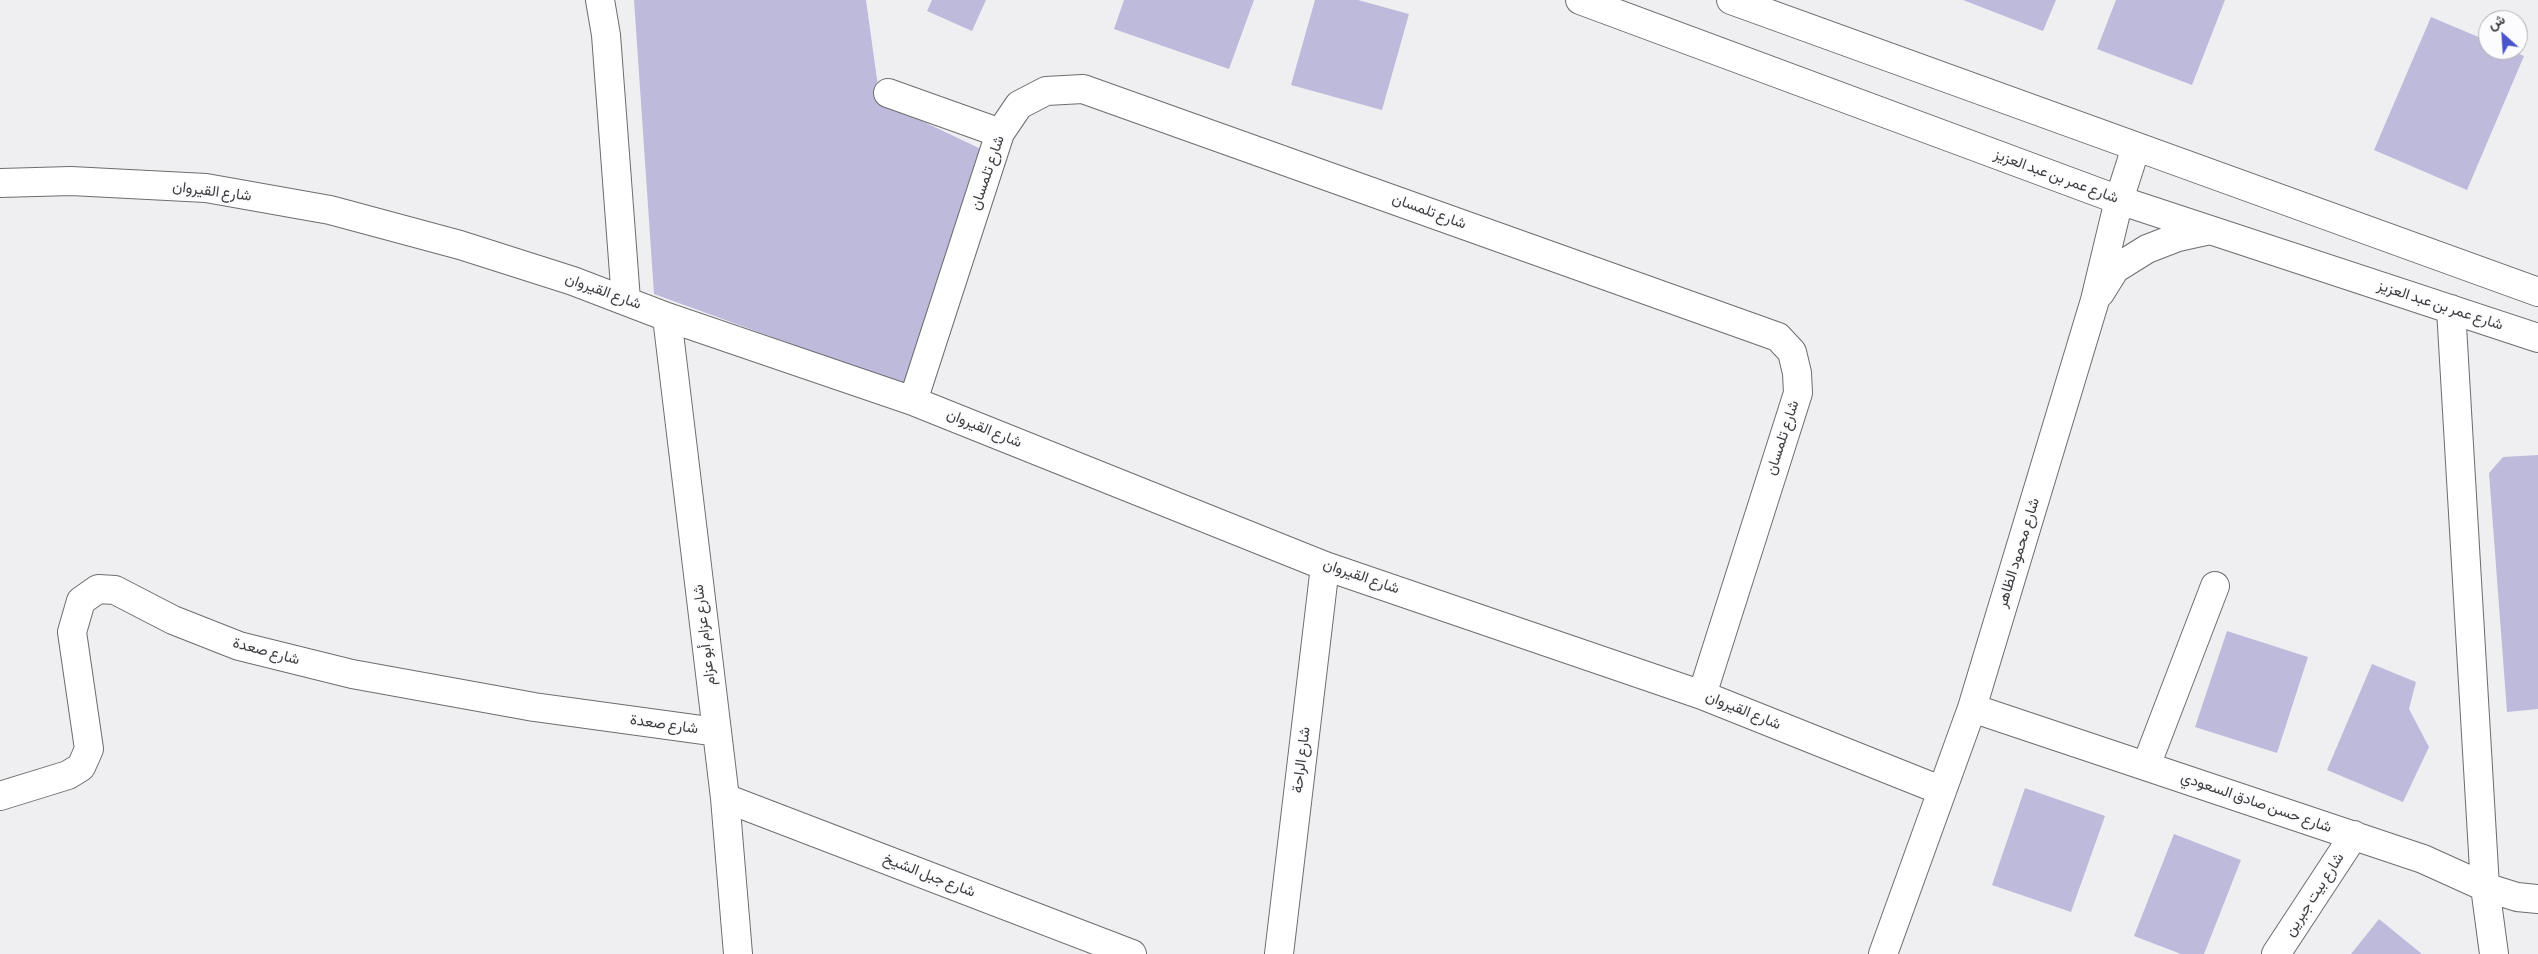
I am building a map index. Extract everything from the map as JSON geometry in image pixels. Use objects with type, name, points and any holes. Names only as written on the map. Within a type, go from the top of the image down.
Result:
[{"type":"street","points":[[600,0],[606,35],[626,300]]},
{"type":"street","name":"شارع عمر بن عبد العزيز","points":[[1580,0],[2119,200],[2538,338]]},
{"type":"street","points":[[1731,0],[2538,292]]},
{"type":"street","name":"شارع تلمسان","points":[[913,401],[1000,133],[1019,105],[1046,91],[1083,89],[1778,337],[1792,352],[1797,373],[1798,393],[1702,695]]},
{"type":"street","points":[[888,93],[1000,133]]},
{"type":"street","name":"شارع محمود الظاهر","points":[[1883,954],[1940,790],[1972,708],[2095,300],[2119,200],[2136,147]]},
{"type":"street","name":"شارع القيروان","points":[[0,183],[71,181],[206,188],[330,210],[460,245],[626,300],[667,317],[913,401],[1325,566],[1702,695],[1940,790]]},
{"type":"street","points":[[2095,300],[2115,269],[2139,254],[2178,237],[2210,230]]},
{"type":"street","points":[[2451,310],[2485,887],[2494,954]]},
{"type":"street","name":"شارع عزام أبو عزام","points":[[667,317],[725,798],[738,954]]},
{"type":"street","name":"شارع الراحة","points":[[1278,954],[1325,566]]},
{"type":"street","points":[[2146,766],[2215,586]]},
{"type":"street","name":"شارع صعدة","points":[[0,796],[68,775],[81,767],[90,749],[72,632],[81,601],[98,588],[115,590],[173,620],[239,646],[352,674],[534,707],[717,732]]},
{"type":"street","name":"شارع حسن صادق السعودي","points":[[1972,708],[2423,859],[2485,887],[2517,896],[2538,899]]},
{"type":"street","name":"شارع جبل الشيخ","points":[[725,798],[1132,954]]},
{"type":"street","name":"شارع بيت جبرين","points":[[2276,954],[2354,836]]},
{"type":"building","points":[[634,0],[866,0],[880,101],[983,150],[904,385],[654,294]]},
{"type":"building","points":[[932,0],[986,0],[972,31],[927,11]]},
{"type":"building","points":[[1124,0],[1254,0],[1229,69],[1114,29]]},
{"type":"building","points":[[1315,0],[1358,0],[1409,14],[1382,110],[1291,85]]},
{"type":"building","points":[[1963,0],[2056,0],[2043,31]]},
{"type":"building","points":[[2116,0],[2225,0],[2192,85],[2097,49]]},
{"type":"building","points":[[2431,17],[2478,37],[2478,60],[2522,60],[2467,190],[2374,150]]},
{"type":"building","points":[[2538,455],[2538,709],[2507,712],[2489,473],[2503,457]]},
{"type":"building","points":[[2227,631],[2308,657],[2277,753],[2195,727]]},
{"type":"building","points":[[2372,664],[2416,682],[2409,709],[2429,747],[2403,802],[2327,770]]},
{"type":"building","points":[[2025,788],[2105,816],[2071,912],[1992,885]]},
{"type":"building","points":[[2174,834],[2241,860],[2204,954],[2181,954],[2134,936]]},
{"type":"building","points":[[2379,919],[2422,954],[2351,954]]}]
